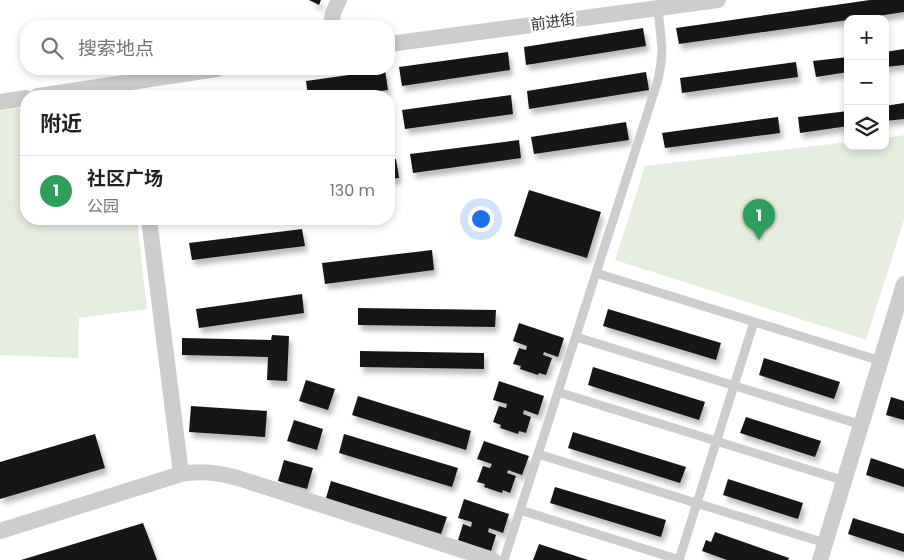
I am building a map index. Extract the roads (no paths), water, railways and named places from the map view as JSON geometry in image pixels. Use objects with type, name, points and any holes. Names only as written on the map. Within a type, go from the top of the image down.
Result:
[{"type":"street","points":[[332,20],[339,0]]},
{"type":"street","name":"前进街","points":[[395,43],[718,0]]},
{"type":"street","points":[[119,90],[132,89],[192,75]]},
{"type":"street","points":[[0,102],[20,99]]},
{"type":"street","points":[[150,225],[181,474]]},
{"type":"street","points":[[820,560],[904,284]]},
{"type":"street","points":[[0,530],[181,474],[208,472],[231,476],[457,554],[493,560]]},
{"type":"lane","points":[[504,560],[658,80],[662,63],[662,48],[658,8]]},
{"type":"lane","points":[[596,273],[881,361]]},
{"type":"lane","points":[[520,510],[680,560],[754,322]]},
{"type":"lane","points":[[576,337],[862,425]]},
{"type":"lane","points":[[558,392],[845,481]]},
{"type":"lane","points":[[538,454],[826,543]]},
{"type":"place","name":"社区广场","points":[[759,240]]}]
